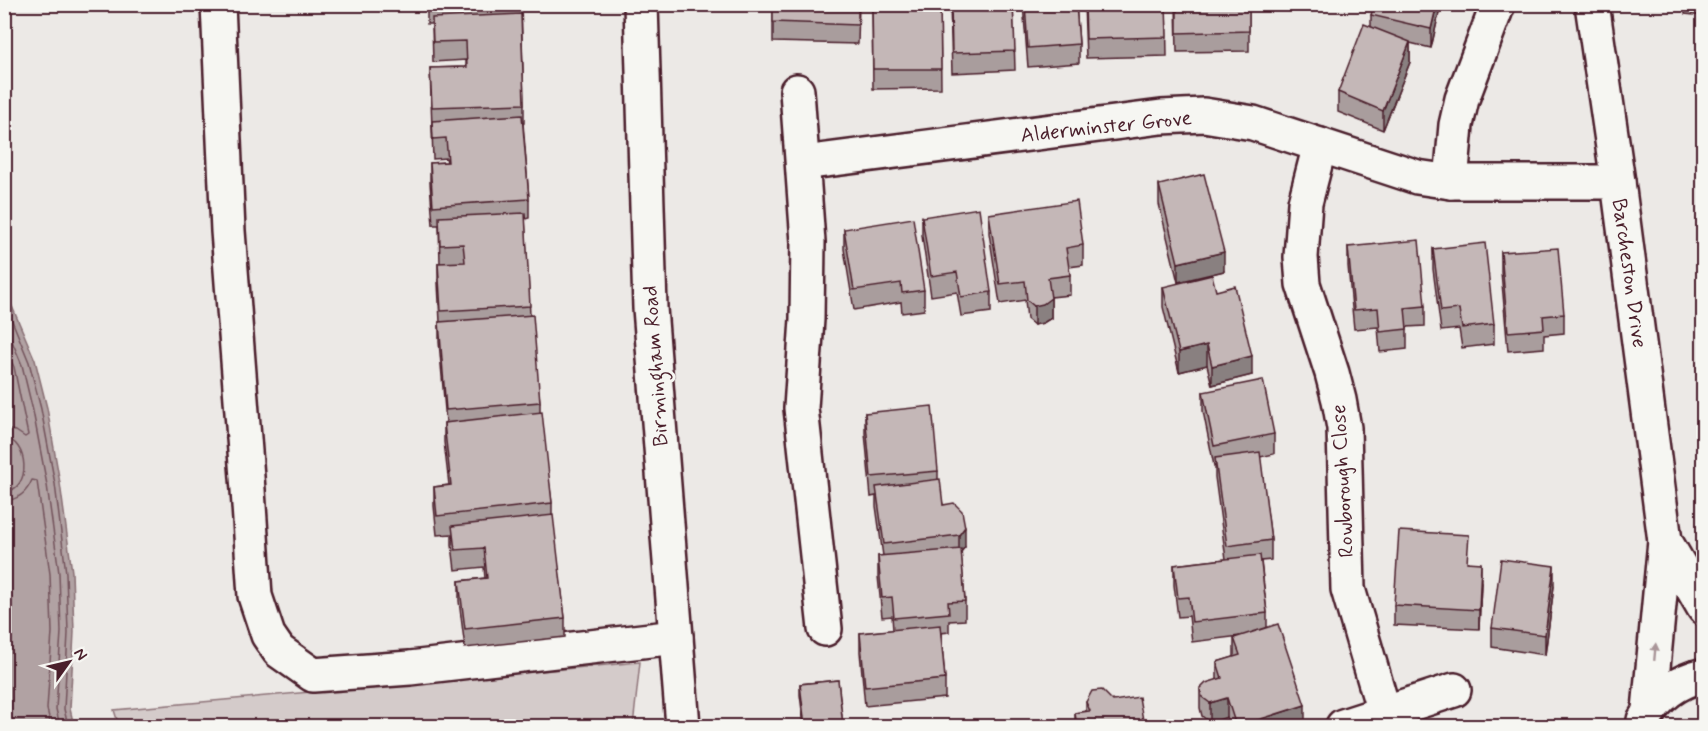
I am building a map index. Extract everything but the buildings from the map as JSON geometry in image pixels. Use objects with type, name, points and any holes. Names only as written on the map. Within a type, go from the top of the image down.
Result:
[{"type":"main road","points":[[218,4],[228,231],[255,596],[268,635],[279,651],[313,675],[410,668],[676,637]]},
{"type":"main road","name":"Birmingham Road","points":[[641,4],[650,308],[683,726]]},
{"type":"main road","points":[[1451,182],[1455,125],[1462,99],[1498,4]]},
{"type":"main road","name":"Barcheston Drive","points":[[1592,4],[1665,541],[1645,718]]},
{"type":"main road","points":[[797,91],[808,242],[807,319],[801,408],[825,628]]},
{"type":"main road","name":"Alderminster Grove","points":[[803,163],[1149,118],[1204,115],[1253,123],[1417,177],[1451,182],[1618,182]]},
{"type":"main road","name":"Rowborough Close","points":[[1320,146],[1305,203],[1301,257],[1303,284],[1339,400],[1344,428],[1348,589],[1384,712]]},
{"type":"main road","name":"Barcheston Drive","points":[[1665,541],[1704,608]]},
{"type":"main road","points":[[1645,718],[1667,691],[1690,678],[1704,675]]},
{"type":"main road","points":[[1343,726],[1454,690]]},
{"type":"shaded area","points":[[640,662],[633,726],[119,726],[114,710]]},
{"type":"water","points":[[5,276],[11,304],[35,360],[47,408],[60,483],[72,572],[74,632],[70,709],[74,726],[5,726],[4,481],[10,475],[4,430]]}]
